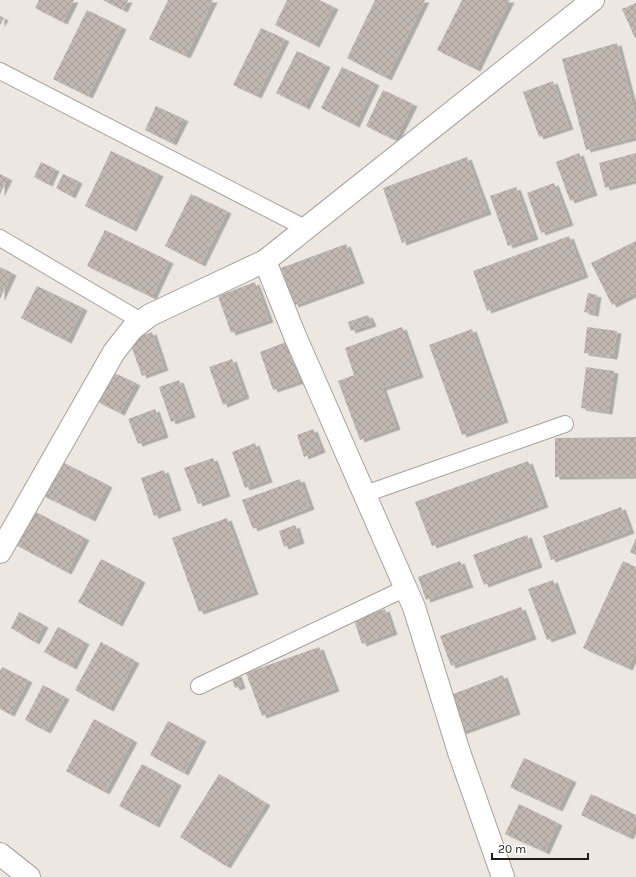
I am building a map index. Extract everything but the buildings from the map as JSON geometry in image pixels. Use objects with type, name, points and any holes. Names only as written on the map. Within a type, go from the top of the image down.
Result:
[{"type":"street","points":[[0,552],[114,352],[132,329],[141,321],[265,261],[304,228],[593,0]]},
{"type":"street","points":[[265,261],[295,336],[406,588],[429,652],[459,752],[503,877]]},
{"type":"street","points":[[0,854],[29,877]]},
{"type":"lane","points":[[0,71],[304,228]]},
{"type":"lane","points":[[0,238],[141,321]]},
{"type":"lane","points":[[365,494],[565,424]]},
{"type":"lane","points":[[199,686],[406,588]]}]
